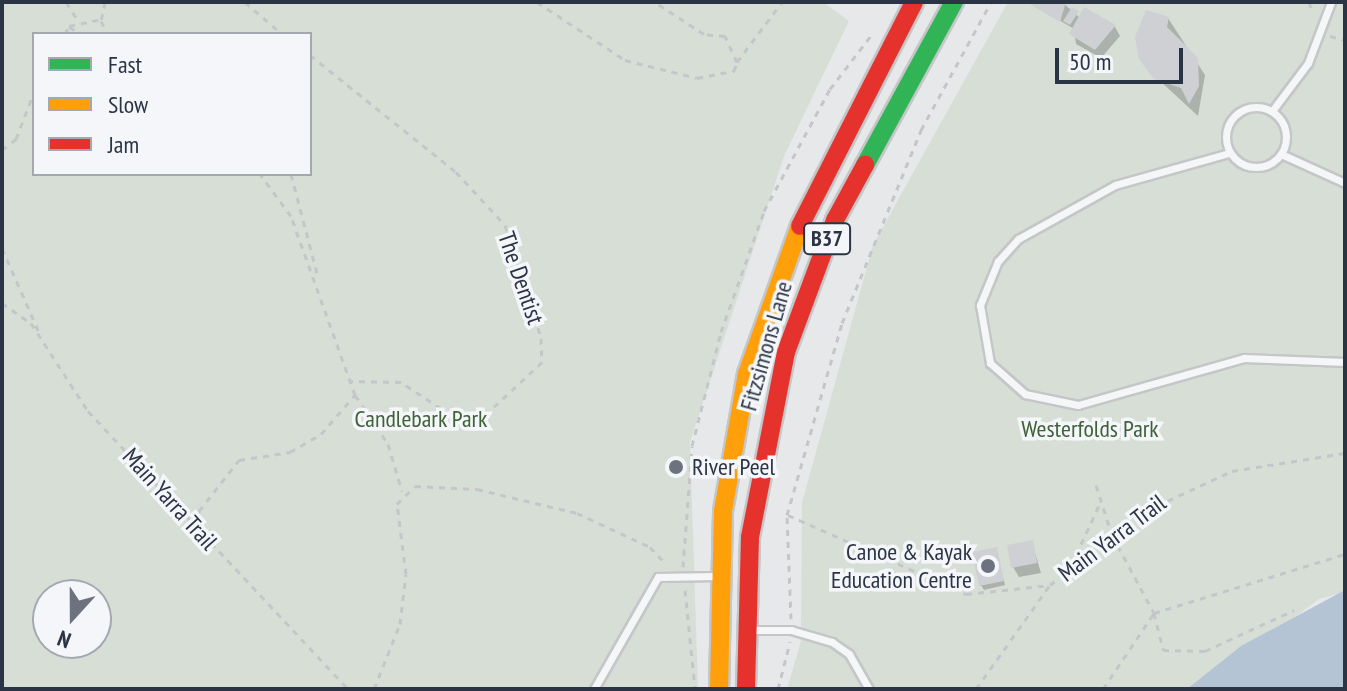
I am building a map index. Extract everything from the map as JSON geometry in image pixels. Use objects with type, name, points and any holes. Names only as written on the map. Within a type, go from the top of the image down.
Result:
[{"type":"main road","name":"Fitzsimons Lane","points":[[719,689],[718,576],[732,442],[778,275],[812,193],[914,2]]},
{"type":"main road","name":"Fitzsimons Lane","points":[[746,689],[745,630],[757,482],[786,352],[835,220],[954,2]]},
{"type":"main road","points":[[891,43],[922,60]]},
{"type":"lane","points":[[1272,111],[1321,33],[1331,2]]},
{"type":"lane","points":[[1229,153],[1231,119],[1254,106],[1272,111],[1286,134],[1281,154]]},
{"type":"lane","points":[[1281,154],[1254,167],[1229,153],[1115,185],[1018,239],[989,277],[980,305],[990,363],[1025,394],[1078,405],[1233,360],[1275,355],[1345,362]]},
{"type":"lane","points":[[1281,154],[1345,183]]},
{"type":"lane","points":[[594,689],[652,585],[679,572],[718,576]]},
{"type":"lane","points":[[745,630],[791,630],[849,654],[869,689]]},
{"type":"path","points":[[66,2],[80,23]]},
{"type":"path","points":[[105,2],[101,19],[107,32]]},
{"type":"path","points":[[245,2],[280,32]]},
{"type":"path","points":[[537,2],[625,60],[669,74],[734,71],[737,62],[782,2]]},
{"type":"path","points":[[655,2],[704,34],[725,36],[737,62]]},
{"type":"path","points":[[778,689],[791,630],[787,515],[842,323],[921,130],[991,2]]},
{"type":"path","points":[[1309,2],[1313,13]]},
{"type":"path","points":[[66,32],[69,27],[101,19]]},
{"type":"path","points":[[69,27],[78,32]]},
{"type":"path","points":[[1321,33],[1345,40]]},
{"type":"path","points":[[695,689],[679,572],[692,446],[721,332],[764,211],[830,89],[868,37]]},
{"type":"path","name":"The Dentist","points":[[312,57],[456,172],[505,225],[541,338],[542,362],[482,418],[451,415],[401,382],[349,381]]},
{"type":"path","points":[[2,150],[16,139],[32,97]]},
{"type":"path","points":[[261,176],[291,216],[320,284]]},
{"type":"path","points":[[292,176],[349,381],[388,444],[403,492],[400,624],[374,689]]},
{"type":"path","points":[[2,248],[41,337]]},
{"type":"path","name":"Main Yarra Trail","points":[[2,303],[41,337],[88,411],[348,689]]},
{"type":"path","points":[[198,528],[199,511],[239,460],[290,452],[321,434],[355,395]]},
{"type":"path","name":"Main Yarra Trail","points":[[976,689],[1050,585],[1112,535],[1196,482],[1345,453]]},
{"type":"path","points":[[403,492],[432,483],[526,497],[650,547],[679,572]]},
{"type":"path","points":[[1096,485],[1112,535],[1154,613],[1158,642],[1173,653],[1218,646],[1294,610]]},
{"type":"path","points":[[1069,569],[1101,501]]},
{"type":"path","points":[[787,515],[966,594],[1050,585]]},
{"type":"path","points":[[1103,689],[1154,613],[1345,554]]},
{"type":"green space","name":"Candlebark Park","points":[[2,2],[823,2],[849,21],[784,156],[690,442],[698,689],[2,689]]},
{"type":"green space","name":"Westerfolds Park","points":[[1008,2],[1345,2],[1345,592],[1319,599],[1199,689],[787,689],[801,641],[802,503],[873,245]]},
{"type":"water","points":[[1345,590],[1345,689],[1187,689],[1241,646]]},
{"type":"building","points":[[1033,2],[1066,2],[1060,22],[1031,5]]},
{"type":"building","points":[[1072,7],[1079,11],[1070,25],[1063,21]]},
{"type":"building","points":[[1084,7],[1116,25],[1095,50],[1069,34]]},
{"type":"building","points":[[1146,10],[1169,17],[1167,27],[1198,58],[1199,86],[1189,104],[1181,88],[1154,79],[1139,59],[1135,37]]},
{"type":"building","points":[[1033,540],[1037,563],[1011,568],[1007,545]]},
{"type":"building","name":"Canoe & Kayak Education Centre","points":[[997,547],[1004,581],[979,586],[972,552]]},
{"type":"traffic: fast","points":[[865,165],[954,2]]},
{"type":"traffic: slow","points":[[719,689],[723,511],[747,374],[800,226]]},
{"type":"traffic: jam","points":[[800,226],[914,2]]},
{"type":"traffic: jam","points":[[746,689],[750,537],[786,352],[835,220],[865,165]]},
{"type":"place","name":"River Peel","points":[[676,467]]},
{"type":"place","name":"Canoe & Kayak Education Centre","points":[[988,566]]}]
